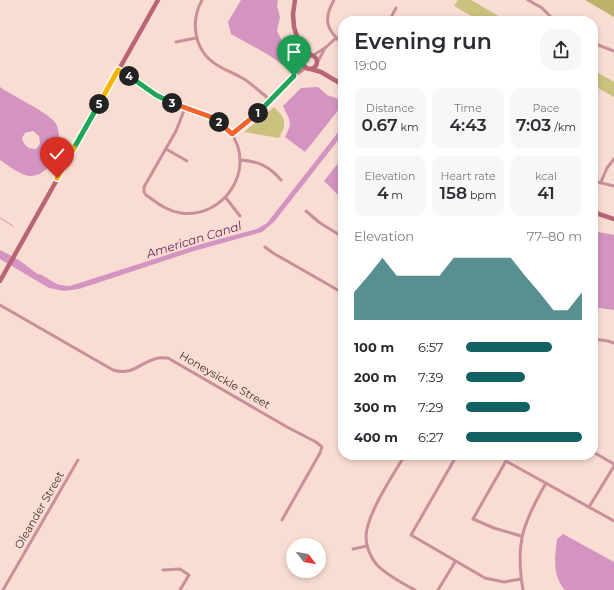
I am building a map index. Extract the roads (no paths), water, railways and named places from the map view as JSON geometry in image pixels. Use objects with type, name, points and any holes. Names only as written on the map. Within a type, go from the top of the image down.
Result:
[{"type":"street","points":[[0,280],[158,0]]},
{"type":"street","points":[[202,0],[198,6],[195,22],[196,38],[200,48],[211,60],[244,79],[270,100]]},
{"type":"street","points":[[295,0],[293,21],[303,60],[309,69],[321,72],[338,82]]},
{"type":"street","points":[[232,134],[255,116],[294,76],[303,60],[325,48],[336,38],[327,23],[327,14],[334,0]]},
{"type":"street","points":[[528,0],[551,16]]},
{"type":"street","points":[[392,16],[396,8]]},
{"type":"street","points":[[176,42],[196,38]]},
{"type":"street","points":[[298,42],[316,58],[321,72]]},
{"type":"street","points":[[598,45],[614,52]]},
{"type":"street","points":[[294,76],[317,64],[325,48]]},
{"type":"street","points":[[118,70],[139,82],[156,95],[185,108],[211,117],[232,134],[240,160],[239,173],[235,184],[226,198],[208,210],[199,213],[182,213],[167,209],[144,192],[144,187],[176,131],[185,108]]},
{"type":"street","points":[[166,149],[187,161]]},
{"type":"street","points":[[601,182],[607,168],[614,159]]},
{"type":"street","points":[[240,160],[251,161],[265,166],[274,172],[281,180]]},
{"type":"street","points":[[598,181],[614,186]]},
{"type":"street","points":[[226,198],[240,216]]},
{"type":"street","points":[[306,210],[320,223],[338,234]]},
{"type":"street","points":[[598,214],[614,219]]},
{"type":"street","points":[[265,247],[338,290]]},
{"type":"street","name":"Honeysickle Street","points":[[0,305],[114,370],[129,372],[155,359],[168,358],[287,427],[316,442],[322,447],[320,453],[282,520]]},
{"type":"street","points":[[598,340],[614,343]]},
{"type":"street","points":[[589,507],[614,465],[598,455]]},
{"type":"street","name":"Oleander Street","points":[[3,590],[78,460]]},
{"type":"street","points":[[402,460],[371,515],[366,536],[367,546],[372,558],[382,569],[415,590]]},
{"type":"street","points":[[453,460],[411,535],[455,562],[485,578],[495,582],[521,579]]},
{"type":"street","points":[[521,536],[499,530],[473,519],[506,461],[614,521]]},
{"type":"street","points":[[523,590],[519,559],[521,536],[531,510],[546,483]]},
{"type":"street","points":[[353,549],[367,546]]},
{"type":"street","points":[[438,590],[455,562]]},
{"type":"street","points":[[163,570],[180,569],[189,575],[180,590]]},
{"type":"waterway","points":[[0,218],[13,226]]},
{"type":"waterway","name":"American Canal","points":[[40,276],[55,285]]}]
